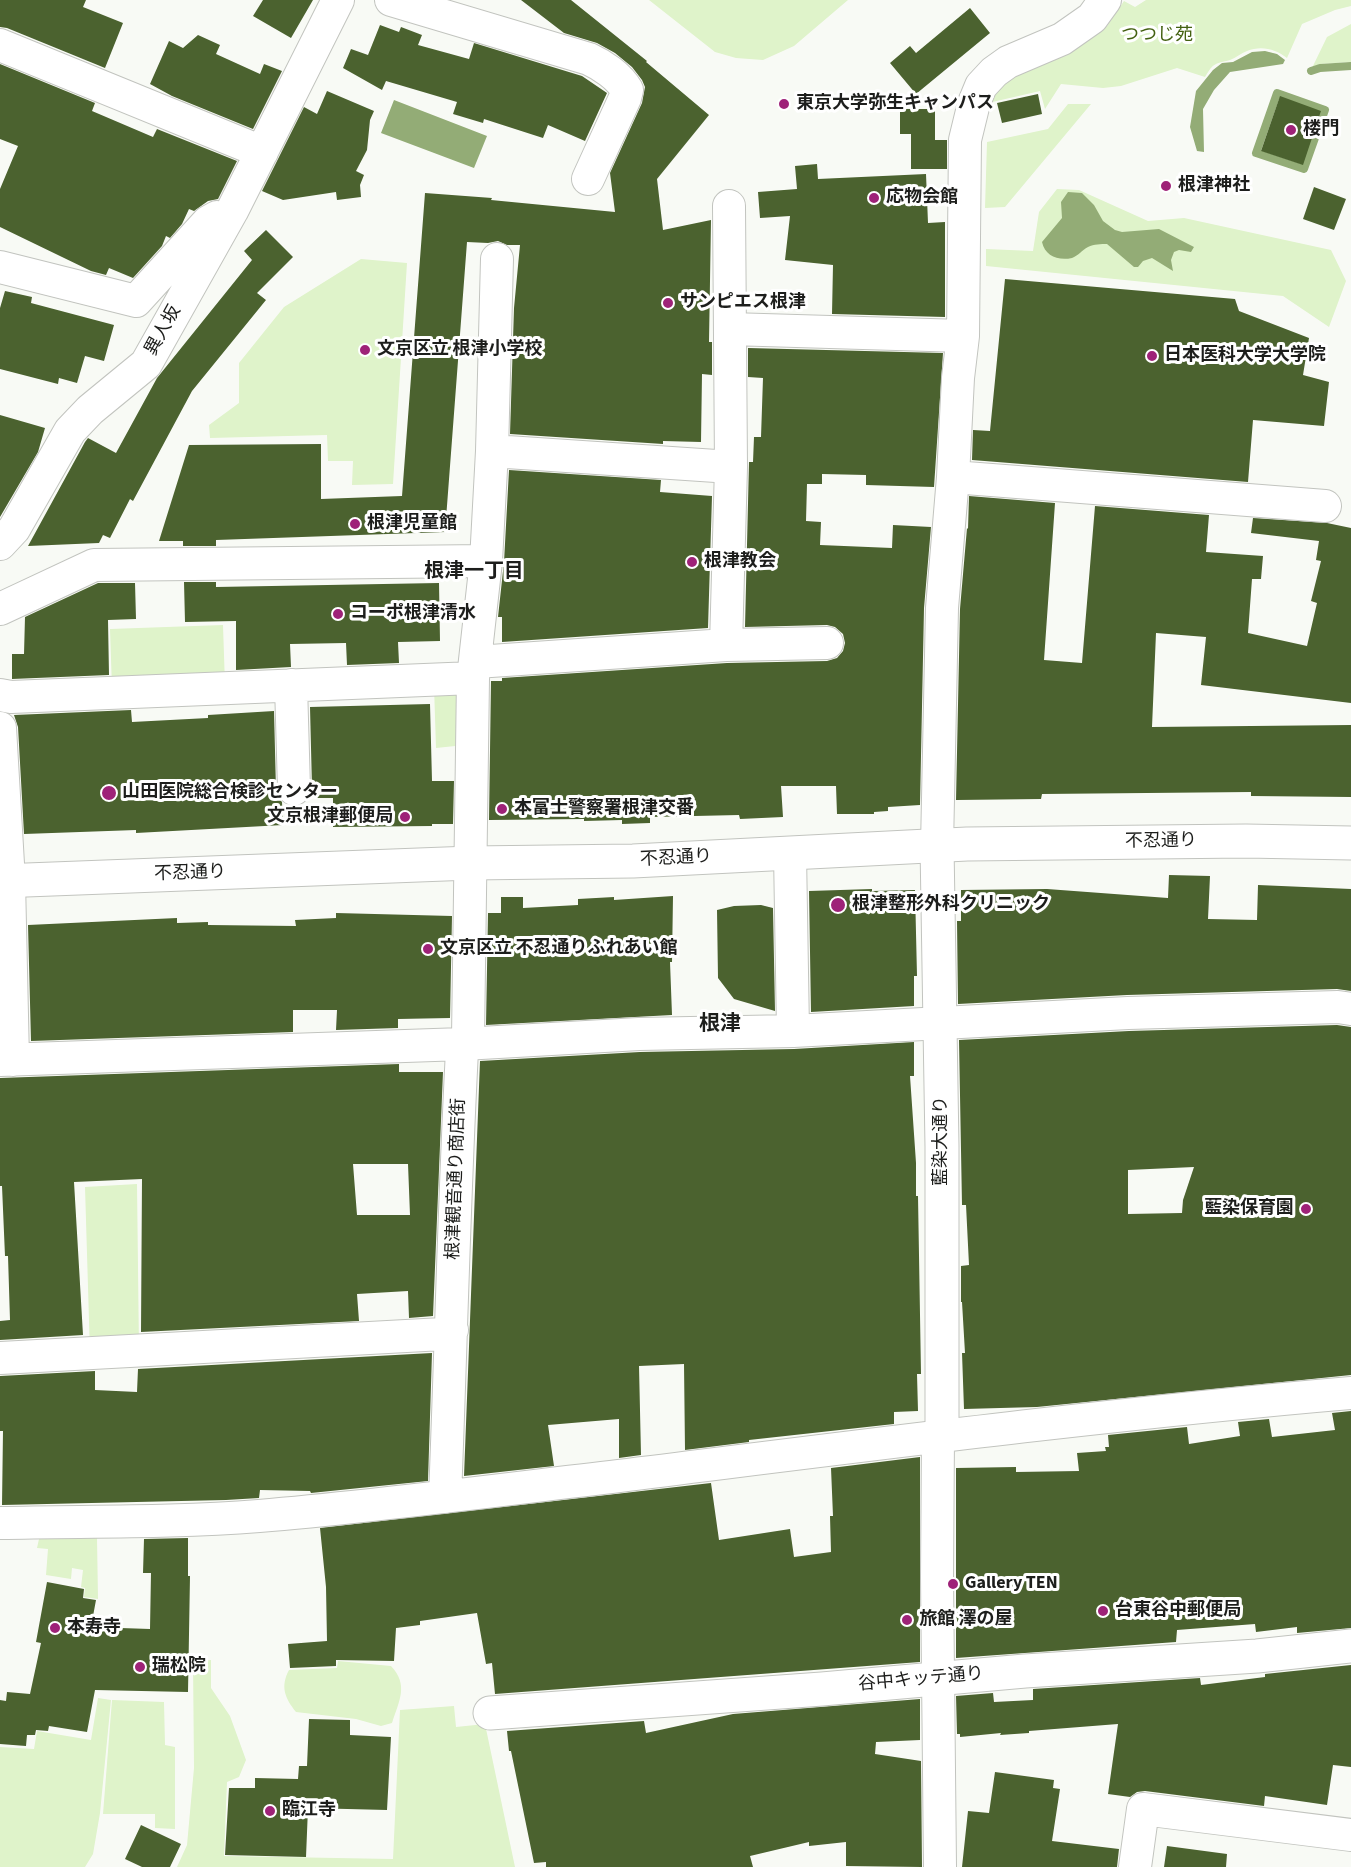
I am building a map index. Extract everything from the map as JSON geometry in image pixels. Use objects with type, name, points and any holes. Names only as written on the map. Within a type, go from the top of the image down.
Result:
[{"type":"street","name":"異人坂","points":[[0,544],[14,529],[70,431],[90,410],[146,364],[232,211],[338,0]]},
{"type":"street","points":[[391,0],[589,59],[598,63],[623,83],[627,90],[625,98],[588,179]]},
{"type":"street","points":[[937,846],[942,608],[963,336],[965,140],[974,103],[981,86],[994,72],[1008,62],[1062,39],[1092,18],[1106,0]]},
{"type":"street","points":[[0,45],[262,152]]},
{"type":"street","points":[[726,645],[731,467],[729,206]]},
{"type":"street","points":[[0,267],[136,301],[208,222],[232,211]]},
{"type":"street","name":"根津観音通り商店街","points":[[445,1497],[456,1164],[463,1044],[468,1037],[474,670],[486,561],[492,451],[496,259]]},
{"type":"street","points":[[730,329],[963,336]]},
{"type":"street","points":[[492,451],[731,467]]},
{"type":"street","points":[[953,477],[1325,506]]},
{"type":"street","points":[[0,609],[94,565],[486,561]]},
{"type":"street","points":[[0,695],[11,697],[291,686],[726,645],[827,643]]},
{"type":"street","points":[[291,686],[294,789]]},
{"type":"street","points":[[0,728],[5,881],[6,1060],[463,1044],[1128,1013],[1338,1007],[1351,1009]]},
{"type":"street","name":"不忍通り","points":[[5,881],[471,863],[633,861],[937,846],[1246,841],[1351,843]]},
{"type":"street","name":"藍染大通り","points":[[937,846],[940,1023],[940,1437]]},
{"type":"street","points":[[790,853],[793,1030]]},
{"type":"street","points":[[0,1358],[442,1334],[452,1329]]},
{"type":"street","points":[[0,1523],[103,1522],[256,1516],[445,1497],[1232,1404],[1351,1393]]},
{"type":"street","points":[[940,1437],[937,1577],[940,1867]]},
{"type":"street","name":"谷中キッテ通り","points":[[490,1713],[1257,1656],[1351,1646]]},
{"type":"street","points":[[1135,1867],[1143,1809],[1351,1834]]},
{"type":"green space","points":[[649,0],[848,0],[794,46],[763,60],[736,58],[715,52]]},
{"type":"green space","name":"つつじ苑","points":[[1146,0],[1351,0],[1351,6],[1302,24],[1287,58],[1273,50],[1258,48],[1215,64],[1205,77],[1177,68],[1121,86],[1103,88],[1061,84],[1045,109],[1040,91],[988,103],[997,86],[1093,37],[1107,26],[1124,1],[1135,7]]},
{"type":"green space","points":[[1351,24],[1351,62],[1320,64],[1312,68],[1327,37]]},
{"type":"green space","points":[[1068,104],[1091,104],[1005,207],[985,208],[987,142],[1048,129]]},
{"type":"green space","points":[[1057,189],[1079,190],[1148,221],[1184,218],[1331,250],[1346,281],[1329,327],[1283,296],[986,266],[986,249],[1033,251],[1039,212]]},
{"type":"green space","points":[[361,259],[407,263],[393,484],[352,485],[353,461],[328,461],[327,435],[210,438],[209,425],[239,403],[239,363],[284,307]]},
{"type":"green space","points":[[223,625],[225,685],[112,689],[110,629]]},
{"type":"green space","points":[[434,686],[465,686],[465,745],[436,748]]},
{"type":"green space","points":[[137,1184],[139,1350],[90,1354],[85,1187]]},
{"type":"green space","points":[[97,1537],[98,1599],[84,1597],[85,1588],[81,1587],[83,1570],[72,1568],[71,1579],[46,1575],[48,1549],[37,1548],[39,1539]]},
{"type":"green space","points":[[211,1660],[211,1688],[230,1716],[246,1760],[239,1777],[227,1782],[224,1856],[393,1859],[400,1710],[454,1706],[456,1727],[485,1724],[515,1867],[177,1867],[187,1845],[194,1768],[193,1661]]},
{"type":"green space","points":[[338,1661],[391,1666],[400,1680],[401,1687],[400,1700],[392,1723],[381,1726],[356,1719],[296,1712],[289,1702],[284,1687],[289,1670],[337,1668]]},
{"type":"green space","points":[[98,1698],[111,1700],[100,1813],[93,1854],[85,1867],[0,1867],[0,1747],[34,1749],[37,1731],[91,1740]]},
{"type":"green space","points":[[112,1700],[164,1702],[165,1745],[175,1747],[175,1829],[155,1828],[155,1814],[103,1814]]},
{"type":"shaded area","points":[[1265,51],[1277,54],[1285,60],[1283,64],[1230,72],[1214,90],[1203,109],[1204,152],[1197,151],[1190,127],[1196,91],[1213,70],[1222,63],[1233,62],[1252,52]]},
{"type":"shaded area","points":[[394,100],[487,136],[474,168],[381,133]]},
{"type":"shaded area","points":[[1068,192],[1082,193],[1094,205],[1103,221],[1115,230],[1122,232],[1159,229],[1194,247],[1191,252],[1179,250],[1174,252],[1171,260],[1173,271],[1152,258],[1134,267],[1107,244],[1090,246],[1072,258],[1062,259],[1053,256],[1046,251],[1042,242],[1062,218],[1061,202]]},
{"type":"building","points":[[0,0],[86,0],[83,7],[123,23],[105,68],[0,27]]},
{"type":"building","points":[[263,0],[313,0],[291,38],[253,16]]},
{"type":"building","points":[[521,0],[571,0],[709,115],[657,179],[663,230],[711,220],[709,342],[712,342],[712,375],[702,374],[701,442],[663,441],[663,444],[510,434],[514,308],[520,245],[507,245],[498,241],[467,242],[445,532],[216,540],[216,546],[183,546],[183,541],[159,541],[189,445],[321,444],[321,499],[402,496],[425,193],[615,212],[610,173],[642,103],[645,87],[642,80],[632,67],[615,53],[597,43],[564,33]]},
{"type":"building","points":[[970,8],[990,33],[916,94],[890,63],[910,46],[916,53]]},
{"type":"building","points":[[380,25],[399,32],[401,27],[422,35],[418,45],[469,59],[474,43],[582,76],[607,93],[585,141],[548,125],[543,138],[484,119],[483,123],[453,114],[457,102],[386,81],[382,90],[343,68],[351,49],[368,55]]},
{"type":"building","points":[[198,35],[220,45],[216,54],[260,74],[264,64],[282,71],[253,129],[172,96],[150,84],[169,41],[183,48]]},
{"type":"building","points":[[0,64],[95,103],[92,111],[153,137],[157,129],[237,161],[218,199],[208,201],[194,211],[189,209],[182,224],[170,238],[166,236],[162,246],[133,278],[109,268],[106,275],[91,271],[0,227],[0,189],[18,146],[0,139]]},
{"type":"building","points":[[327,91],[374,111],[370,120],[367,150],[356,171],[364,175],[360,185],[361,197],[337,200],[336,192],[283,200],[262,191],[304,107],[317,114]]},
{"type":"building","points":[[1038,94],[1042,114],[1002,123],[997,103]]},
{"type":"building","name":"楼門","points":[[1280,96],[1321,111],[1303,165],[1261,151]]},
{"type":"building","points":[[900,109],[935,109],[935,140],[947,140],[947,169],[911,169],[911,134],[900,134]]},
{"type":"building","points":[[817,164],[818,179],[926,174],[928,223],[945,222],[945,317],[832,314],[833,265],[785,260],[790,216],[760,218],[758,192],[797,189],[795,166]]},
{"type":"building","points":[[1314,187],[1346,199],[1334,230],[1303,219]]},
{"type":"building","points":[[266,230],[293,257],[257,293],[266,300],[192,391],[133,501],[130,499],[110,538],[103,535],[99,543],[28,546],[88,438],[116,453],[157,378],[252,260],[244,251]]},
{"type":"building","name":"日本医科大学大学院","points":[[1005,279],[1235,299],[1239,311],[1309,338],[1303,375],[1329,382],[1324,426],[1253,420],[1248,482],[972,460],[973,430],[990,431]]},
{"type":"building","points":[[5,291],[32,297],[31,303],[114,325],[104,361],[85,356],[77,383],[59,378],[58,384],[0,369],[0,308]]},
{"type":"building","points":[[748,348],[943,353],[934,487],[866,485],[866,475],[822,474],[822,484],[807,484],[806,521],[821,522],[820,545],[892,548],[893,525],[931,527],[924,608],[920,805],[888,807],[888,811],[874,812],[874,814],[837,814],[836,786],[781,786],[783,817],[740,819],[739,815],[650,817],[650,823],[622,824],[622,820],[489,820],[491,681],[502,681],[502,678],[727,663],[827,661],[837,658],[843,651],[845,643],[843,634],[835,627],[827,625],[745,627],[749,462],[753,462],[754,437],[761,437],[763,378],[748,377]]},
{"type":"building","points":[[0,415],[45,428],[38,452],[0,517]]},
{"type":"building","points":[[509,470],[661,480],[660,492],[712,496],[708,628],[502,642],[502,617],[498,617],[504,562]]},
{"type":"building","points":[[969,496],[1055,503],[1044,660],[1082,663],[1095,506],[1209,515],[1206,552],[1263,556],[1261,579],[1252,579],[1248,633],[1307,646],[1317,603],[1311,601],[1321,561],[1316,560],[1319,541],[1251,533],[1253,518],[1327,523],[1351,528],[1351,703],[1201,685],[1206,637],[1156,633],[1152,727],[1351,725],[1351,797],[1251,796],[1251,792],[1042,794],[1041,799],[956,800],[960,609]]},
{"type":"building","name":"コーポ根津清水","points":[[184,582],[216,582],[216,587],[439,583],[440,641],[398,642],[399,663],[347,665],[346,643],[290,644],[291,667],[236,670],[236,621],[185,622]]},
{"type":"building","points":[[98,583],[135,583],[136,619],[108,620],[109,675],[12,679],[12,654],[24,654],[25,617]]},
{"type":"building","points":[[430,704],[432,781],[454,781],[453,824],[333,827],[333,798],[309,798],[312,788],[310,707]]},
{"type":"building","points":[[131,710],[132,722],[208,718],[208,715],[274,711],[276,790],[282,802],[283,825],[136,833],[136,830],[24,834],[18,727],[14,715]]},
{"type":"building","points":[[1169,875],[1210,876],[1208,919],[1257,920],[1258,885],[1351,889],[1351,991],[1337,989],[1127,995],[958,1004],[957,921],[961,921],[961,890],[1047,889],[1168,898]]},
{"type":"building","points":[[872,889],[872,891],[915,890],[917,976],[914,976],[914,1006],[811,1012],[809,891]]},
{"type":"building","points":[[673,896],[672,962],[670,962],[672,1015],[486,1025],[488,913],[501,913],[501,897],[523,897],[523,908],[578,905],[578,899],[614,897],[614,900]]},
{"type":"building","points":[[761,905],[773,908],[775,1011],[734,999],[718,978],[717,910],[734,906]]},
{"type":"building","points":[[336,913],[452,916],[450,1018],[398,1019],[398,1028],[336,1030],[337,1010],[293,1010],[293,1032],[31,1041],[28,925],[177,918],[177,923],[296,926],[295,920],[336,918]]},
{"type":"building","points":[[1337,1025],[1351,1027],[1351,1375],[1037,1407],[964,1409],[962,1353],[965,1353],[961,1266],[969,1265],[966,1205],[962,1205],[959,1040],[1129,1031]],"holes":[[[1194,1167],[1183,1200],[1182,1213],[1128,1214],[1128,1170]]]},
{"type":"building","points":[[914,1042],[914,1076],[910,1076],[916,1196],[918,1196],[921,1374],[917,1374],[918,1411],[894,1412],[894,1424],[749,1440],[749,1442],[685,1450],[684,1364],[639,1366],[641,1455],[619,1458],[619,1419],[548,1425],[554,1466],[464,1476],[480,1061],[640,1052],[794,1049]]},
{"type":"building","points":[[399,1064],[399,1072],[443,1072],[433,1316],[409,1318],[408,1291],[357,1294],[359,1321],[141,1332],[142,1179],[74,1182],[83,1335],[0,1340],[0,1321],[10,1320],[8,1256],[5,1256],[2,1186],[0,1186],[0,1078]],"holes":[[[353,1164],[408,1164],[410,1215],[357,1215]]]},
{"type":"building","points":[[432,1353],[428,1481],[311,1493],[310,1491],[260,1490],[259,1498],[226,1500],[2,1505],[3,1431],[0,1431],[0,1376],[95,1371],[95,1390],[137,1392],[138,1369]]},
{"type":"building","points":[[1351,1411],[1351,1628],[1297,1633],[1297,1627],[1256,1632],[1255,1624],[1177,1630],[1176,1642],[956,1658],[956,1468],[1016,1467],[1016,1472],[1079,1471],[1077,1453],[1106,1451],[1105,1447],[1109,1447],[1108,1435],[1187,1427],[1189,1444],[1240,1436],[1238,1422],[1269,1419],[1272,1437],[1335,1430],[1332,1413]]},
{"type":"building","points":[[920,1457],[920,1662],[495,1694],[492,1663],[486,1664],[477,1613],[420,1621],[420,1625],[396,1628],[394,1661],[336,1660],[336,1666],[290,1668],[288,1644],[327,1641],[326,1587],[320,1528],[711,1483],[719,1540],[790,1529],[794,1557],[831,1552],[830,1516],[833,1516],[831,1468]]},
{"type":"building","points":[[188,1538],[188,1576],[190,1576],[188,1692],[95,1690],[87,1732],[49,1726],[48,1731],[36,1730],[35,1735],[27,1735],[26,1746],[0,1744],[0,1700],[6,1701],[7,1692],[30,1694],[41,1643],[36,1642],[47,1582],[84,1589],[83,1598],[96,1600],[91,1627],[150,1629],[151,1573],[143,1573],[144,1539]]},
{"type":"building","points":[[1351,1665],[1351,1767],[1333,1765],[1327,1805],[1265,1796],[1264,1806],[1145,1791],[1137,1792],[1130,1797],[1108,1794],[1118,1724],[1000,1735],[1001,1733],[960,1737],[960,1734],[957,1734],[956,1696],[993,1693],[994,1702],[1033,1700],[1033,1689],[1200,1678],[1201,1685],[1265,1677],[1265,1674]]},
{"type":"building","points":[[920,1699],[920,1740],[876,1742],[875,1754],[921,1761],[922,1867],[846,1866],[846,1842],[809,1846],[809,1842],[750,1856],[753,1867],[546,1867],[546,1862],[534,1863],[511,1751],[509,1751],[507,1731],[644,1721],[646,1733],[733,1714]]},
{"type":"building","points":[[309,1719],[350,1720],[350,1735],[391,1737],[387,1810],[308,1808],[306,1857],[225,1855],[229,1788],[255,1788],[255,1778],[298,1779],[299,1766],[307,1766]]},
{"type":"building","points":[[995,1772],[1054,1780],[1053,1788],[1060,1789],[1052,1841],[1119,1849],[1117,1867],[962,1867],[968,1811],[989,1813]]},
{"type":"building","points":[[141,1825],[181,1844],[170,1867],[142,1867],[125,1859]]},
{"type":"building","points":[[1167,1846],[1227,1854],[1226,1867],[1164,1867]]},
{"type":"waterway","points":[[1311,71],[1320,68],[1351,66]]},
{"type":"waterway","points":[[1277,93],[1325,110],[1304,169],[1256,153],[1277,93]]},
{"type":"place","name":"東京大学弥生キャンパス","points":[[784,104]]},
{"type":"place","name":"楼門","points":[[1291,130]]},
{"type":"place","name":"根津神社","points":[[1166,186]]},
{"type":"place","name":"応物会館","points":[[874,198]]},
{"type":"place","name":"サンピエス根津","points":[[668,303]]},
{"type":"place","name":"文京区立 根津小学校","points":[[365,350]]},
{"type":"place","name":"日本医科大学大学院","points":[[1152,356]]},
{"type":"place","name":"根津児童館","points":[[355,524]]},
{"type":"place","name":"根津教会","points":[[692,562]]},
{"type":"place","name":"コーポ根津清水","points":[[338,614]]},
{"type":"place","name":"山田医院総合検診センター","points":[[109,793]]},
{"type":"place","name":"本富士警察署根津交番","points":[[502,809]]},
{"type":"place","name":"文京根津郵便局","points":[[405,817]]},
{"type":"place","name":"根津整形外科クリニック","points":[[838,905]]},
{"type":"place","name":"文京区立 不忍通りふれあい館","points":[[428,949]]},
{"type":"place","name":"藍染保育園","points":[[1306,1209]]},
{"type":"place","name":"Gallery TEN","points":[[953,1584]]},
{"type":"place","name":"台東谷中郵便局","points":[[1103,1611]]},
{"type":"place","name":"旅館 澤の屋","points":[[907,1620]]},
{"type":"place","name":"本寿寺","points":[[55,1628]]},
{"type":"place","name":"瑞松院","points":[[140,1667]]},
{"type":"place","name":"臨江寺","points":[[270,1811]]},
{"type":"district","name":"根津一丁目","points":[[474,573]]},
{"type":"district","name":"根津","points":[[720,1025]]}]
